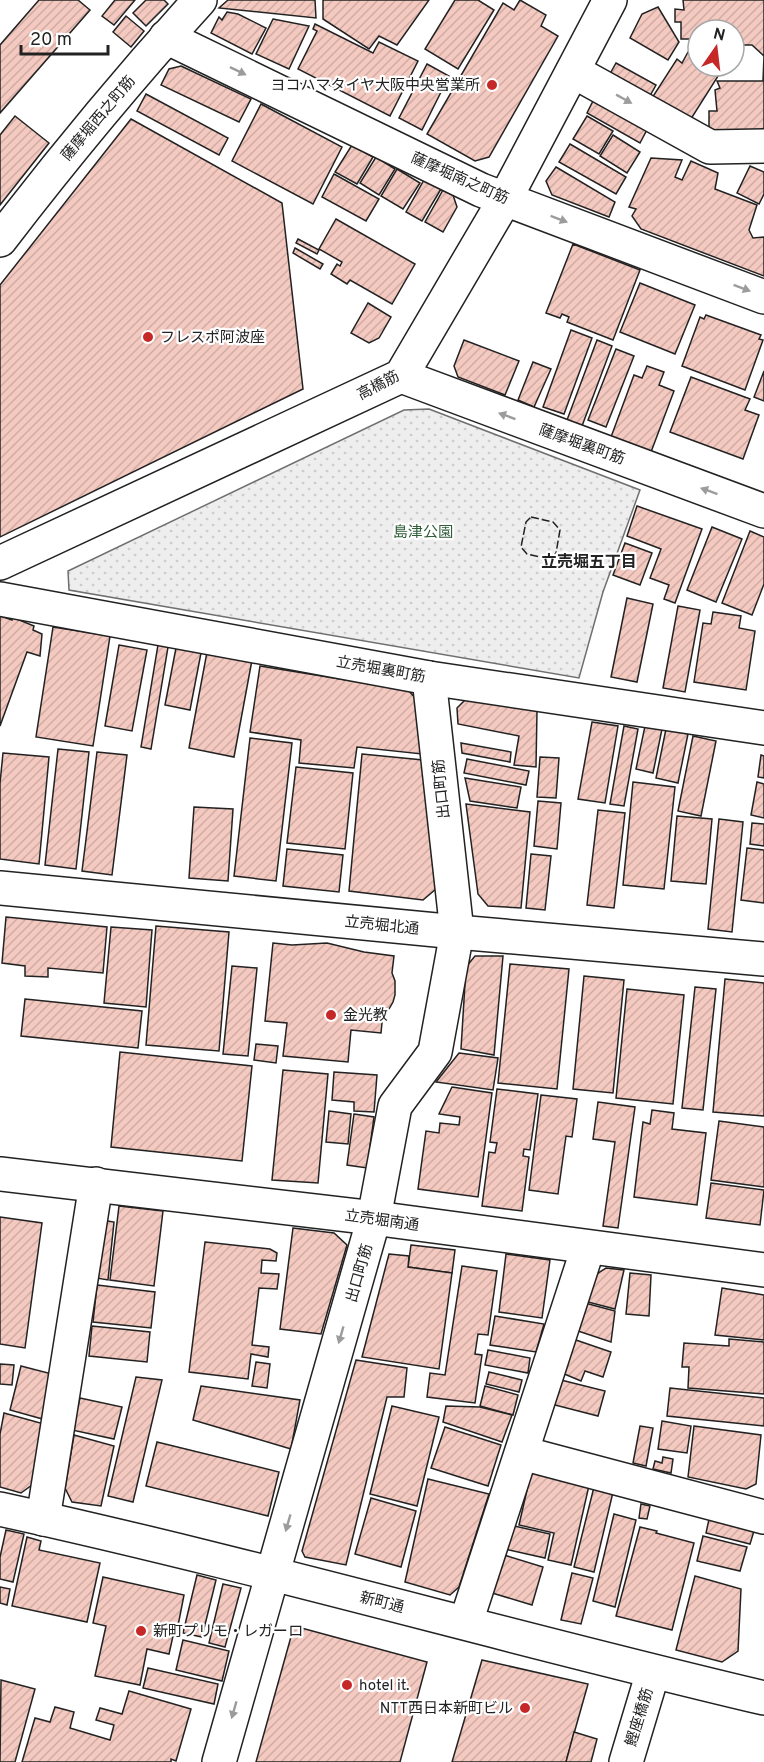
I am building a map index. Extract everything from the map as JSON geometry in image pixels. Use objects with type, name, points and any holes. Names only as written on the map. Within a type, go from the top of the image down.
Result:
[{"type":"street","name":"薩摩堀西之町筋","points":[[0,240],[44,183],[166,37],[200,0]]},
{"type":"street","name":"高橋筋","points":[[0,563],[401,376],[505,199],[610,0]]},
{"type":"street","name":"薩摩堀南之町筋","points":[[166,37],[481,190],[764,297]]},
{"type":"street","points":[[573,71],[710,147],[764,146]]},
{"type":"street","name":"薩摩堀裏町筋","points":[[401,376],[764,511]]},
{"type":"street","name":"立売堀裏町筋","points":[[0,599],[429,678],[764,728]]},
{"type":"street","name":"出口町筋","points":[[219,1762],[374,1218],[395,1106],[435,1052],[457,932],[429,678]]},
{"type":"street","name":"立売堀北通","points":[[0,888],[764,959]]},
{"type":"street","name":"立売堀南通","points":[[0,1174],[374,1218],[764,1270]]},
{"type":"street","points":[[43,1519],[96,1184]]},
{"type":"street","points":[[466,1622],[588,1248]]},
{"type":"street","points":[[522,1453],[764,1517]]},
{"type":"street","name":"新町通","points":[[0,1509],[466,1622],[653,1672],[764,1698]]},
{"type":"street","name":"鰹座橋筋","points":[[626,1762],[653,1672]]},
{"type":"green space","name":"島津公園","points":[[429,409],[640,490],[603,592],[579,678],[69,590],[68,571],[404,410]]},
{"type":"building","points":[[39,0],[78,0],[90,10],[0,113],[0,45]]},
{"type":"building","points":[[115,0],[135,0],[114,25],[102,16]]},
{"type":"building","points":[[146,0],[164,0],[168,4],[146,26],[133,13]]},
{"type":"building","points":[[228,0],[315,0],[316,18],[219,8]]},
{"type":"building","points":[[323,0],[429,0],[397,45],[379,36],[369,49],[323,19]]},
{"type":"building","points":[[455,0],[478,0],[494,10],[458,69],[425,49]]},
{"type":"building","name":"ヨコハマタイヤ大阪中央営業所","points":[[520,0],[546,15],[541,26],[558,36],[489,157],[475,161],[427,134],[503,3],[514,10]]},
{"type":"building","points":[[683,0],[764,0],[764,56],[752,45],[746,45],[746,18],[686,18],[686,39],[681,39],[681,22],[675,22],[675,9],[684,10]]},
{"type":"building","points":[[658,7],[679,42],[668,60],[630,38],[642,14]]},
{"type":"building","points":[[227,12],[238,14],[266,28],[252,54],[211,33],[219,17],[222,20]]},
{"type":"building","points":[[126,16],[144,31],[131,47],[113,32]]},
{"type":"building","points":[[273,19],[309,26],[289,69],[256,54]]},
{"type":"building","points":[[315,24],[373,53],[379,42],[418,61],[390,116],[298,69],[317,31],[313,29]]},
{"type":"building","points":[[686,56],[686,78],[717,78],[689,122],[652,98],[677,59],[682,63]]},
{"type":"building","points":[[764,56],[764,134],[717,134],[709,128],[709,111],[717,111],[715,90],[720,88],[717,81],[763,81]]},
{"type":"building","points":[[616,63],[656,85],[647,101],[614,81],[611,72]]},
{"type":"building","points":[[427,64],[449,76],[422,130],[399,118]]},
{"type":"building","points":[[181,66],[251,99],[239,122],[161,85],[169,69]]},
{"type":"building","points":[[146,94],[228,138],[219,155],[137,111]]},
{"type":"building","points":[[606,99],[650,124],[640,143],[587,113],[593,101]]},
{"type":"building","points":[[261,104],[342,147],[313,204],[232,161]]},
{"type":"building","points":[[15,116],[49,143],[0,205],[0,135]]},
{"type":"building","points":[[587,116],[613,131],[599,154],[573,139]]},
{"type":"building","name":"フレスポ阿波座","points":[[131,119],[282,203],[303,389],[0,537],[0,285]]},
{"type":"building","points":[[613,135],[640,152],[627,173],[600,156]]},
{"type":"building","points":[[570,144],[626,177],[616,194],[559,162]]},
{"type":"building","points":[[352,145],[373,157],[357,184],[335,172]]},
{"type":"building","points":[[376,157],[395,169],[379,195],[360,183]]},
{"type":"building","points":[[651,158],[682,160],[675,177],[682,180],[691,161],[718,173],[715,189],[757,205],[749,230],[753,238],[764,237],[764,276],[641,229],[632,216],[636,209],[629,207]]},
{"type":"building","points":[[750,166],[764,172],[764,194],[759,204],[737,193]]},
{"type":"building","points":[[556,167],[615,202],[609,217],[552,195],[546,181]]},
{"type":"building","points":[[397,169],[420,183],[403,209],[381,196]]},
{"type":"building","points":[[334,174],[379,199],[366,221],[322,197]]},
{"type":"building","points":[[424,180],[441,189],[422,221],[406,212]]},
{"type":"building","points":[[443,190],[453,195],[457,207],[443,232],[425,222]]},
{"type":"building","points":[[336,219],[415,264],[392,304],[350,280],[347,284],[331,274],[337,264],[340,266],[342,262],[319,249]]},
{"type":"building","points":[[298,239],[319,250],[317,254],[296,243]]},
{"type":"building","points":[[573,244],[640,270],[613,340],[567,322],[569,317],[562,314],[560,318],[546,313]]},
{"type":"building","points":[[295,248],[323,264],[320,269],[293,253]]},
{"type":"building","points":[[640,283],[695,305],[675,354],[620,332]]},
{"type":"building","points":[[368,303],[391,317],[379,338],[369,343],[351,333]]},
{"type":"building","points":[[706,315],[761,335],[759,339],[763,340],[745,390],[682,366],[700,317],[704,319]]},
{"type":"building","points":[[571,330],[592,338],[564,414],[543,407]]},
{"type":"building","points":[[464,340],[519,361],[505,395],[458,377],[454,366]]},
{"type":"building","points":[[597,340],[612,346],[582,426],[567,420]]},
{"type":"building","points":[[616,349],[634,356],[606,427],[588,420]]},
{"type":"building","points":[[533,362],[551,369],[534,407],[518,400]]},
{"type":"building","points":[[647,366],[664,372],[659,385],[674,391],[651,452],[611,437],[634,375],[642,378]]},
{"type":"building","points":[[764,371],[764,401],[754,397]]},
{"type":"building","points":[[691,377],[750,399],[745,410],[759,415],[743,459],[670,432]]},
{"type":"building","points":[[637,506],[702,529],[675,603],[664,599],[669,585],[650,578],[661,549],[627,536]]},
{"type":"building","points":[[712,527],[742,539],[716,602],[687,590]]},
{"type":"building","points":[[750,531],[764,537],[764,584],[752,615],[722,603]]},
{"type":"building","points":[[625,543],[652,553],[640,585],[613,575]]},
{"type":"building","points":[[627,598],[653,604],[637,682],[611,677]]},
{"type":"building","points":[[678,606],[700,610],[685,692],[663,688]]},
{"type":"building","points":[[713,612],[741,616],[739,628],[755,631],[746,690],[694,682],[703,623],[711,624]]},
{"type":"building","points":[[0,616],[12,620],[12,617],[34,626],[33,630],[42,634],[40,656],[27,652],[0,726]]},
{"type":"building","points":[[53,627],[110,636],[93,746],[36,737]]},
{"type":"building","points":[[119,645],[147,650],[132,731],[105,726]]},
{"type":"building","points":[[158,645],[168,647],[151,749],[141,747]]},
{"type":"building","points":[[176,648],[201,653],[190,710],[165,705]]},
{"type":"building","points":[[207,652],[252,660],[234,757],[189,748]]},
{"type":"building","points":[[260,666],[408,690],[417,700],[422,754],[357,747],[354,768],[299,763],[301,740],[250,732]]},
{"type":"building","points":[[469,696],[537,711],[536,767],[514,765],[519,736],[458,724],[457,708]]},
{"type":"building","points":[[592,722],[618,726],[605,803],[578,799]]},
{"type":"building","points":[[624,726],[638,729],[624,806],[610,804]]},
{"type":"building","points":[[645,726],[662,729],[653,773],[636,769]]},
{"type":"building","points":[[666,729],[688,734],[678,783],[656,778]]},
{"type":"building","points":[[693,736],[716,741],[701,816],[678,811]]},
{"type":"building","points":[[250,738],[292,743],[276,881],[234,876]]},
{"type":"building","points":[[461,743],[511,752],[510,762],[462,753]]},
{"type":"building","points":[[58,749],[89,752],[76,869],[45,865]]},
{"type":"building","points":[[97,752],[127,755],[112,875],[82,871]]},
{"type":"building","points":[[3,753],[49,757],[39,864],[0,859],[0,783]]},
{"type":"building","points":[[362,754],[423,760],[436,889],[423,900],[349,891]]},
{"type":"building","points":[[761,755],[764,756],[764,778],[758,777]]},
{"type":"building","points":[[540,757],[559,758],[556,798],[537,797]]},
{"type":"building","points":[[467,759],[529,771],[526,785],[464,773]]},
{"type":"building","points":[[296,767],[353,773],[345,849],[287,843]]},
{"type":"building","points":[[465,778],[521,787],[517,808],[470,801]]},
{"type":"building","points":[[633,782],[675,787],[664,889],[623,885]]},
{"type":"building","points":[[757,782],[764,784],[764,818],[751,815]]},
{"type":"building","points":[[538,801],[561,803],[557,849],[534,846]]},
{"type":"building","points":[[466,804],[530,812],[521,908],[488,906],[478,894]]},
{"type":"building","points":[[194,807],[233,809],[228,881],[189,878]]},
{"type":"building","points":[[598,810],[625,813],[614,908],[587,905]]},
{"type":"building","points":[[677,816],[712,819],[706,884],[671,881]]},
{"type":"building","points":[[719,819],[743,822],[732,932],[708,929]]},
{"type":"building","points":[[752,823],[764,824],[764,846],[750,844]]},
{"type":"building","points":[[747,848],[764,850],[764,903],[741,900]]},
{"type":"building","points":[[287,849],[343,855],[339,892],[283,886]]},
{"type":"building","points":[[531,854],[551,856],[545,910],[526,908]]},
{"type":"building","points":[[6,917],[107,927],[103,973],[48,968],[48,977],[25,976],[25,966],[2,963]]},
{"type":"building","points":[[156,926],[229,932],[219,1051],[146,1045]]},
{"type":"building","points":[[111,927],[152,930],[146,1007],[104,1003]]},
{"type":"building","points":[[273,943],[292,945],[327,943],[394,956],[392,973],[395,981],[395,995],[389,1009],[383,1012],[381,1033],[351,1030],[348,1062],[283,1056],[287,1023],[265,1021]]},
{"type":"building","points":[[475,956],[503,956],[494,1055],[461,1049],[466,967]]},
{"type":"building","points":[[510,964],[569,969],[557,1089],[498,1083]]},
{"type":"building","points":[[232,966],[257,968],[248,1056],[223,1054]]},
{"type":"building","points":[[584,976],[624,980],[613,1093],[573,1089]]},
{"type":"building","points":[[725,979],[764,983],[764,1116],[713,1112]]},
{"type":"building","points":[[695,987],[716,989],[703,1110],[682,1108]]},
{"type":"building","points":[[627,989],[684,995],[673,1104],[616,1098]]},
{"type":"building","points":[[25,999],[142,1011],[138,1048],[21,1036]]},
{"type":"building","points":[[256,1044],[278,1046],[276,1063],[254,1060]]},
{"type":"building","points":[[120,1052],[252,1066],[242,1161],[111,1147]]},
{"type":"building","points":[[459,1053],[498,1058],[493,1090],[436,1082]]},
{"type":"building","points":[[283,1070],[328,1074],[318,1183],[272,1180]]},
{"type":"building","points":[[334,1072],[377,1075],[374,1112],[354,1111],[354,1102],[332,1100]]},
{"type":"building","points":[[452,1087],[492,1093],[478,1197],[418,1189],[426,1131],[439,1133],[440,1123],[459,1125],[460,1117],[439,1114]]},
{"type":"building","points":[[497,1089],[538,1094],[530,1150],[524,1149],[523,1156],[529,1157],[522,1211],[482,1206],[489,1152],[495,1153],[497,1143],[490,1142]]},
{"type":"building","points":[[541,1095],[577,1099],[572,1137],[566,1136],[558,1194],[529,1190]]},
{"type":"building","points":[[598,1102],[635,1107],[618,1228],[603,1226],[615,1142],[593,1139]]},
{"type":"building","points":[[652,1110],[674,1113],[672,1129],[706,1133],[697,1205],[634,1197],[643,1122],[650,1124]]},
{"type":"building","points":[[329,1111],[351,1114],[348,1144],[326,1142]]},
{"type":"building","points":[[354,1114],[374,1117],[367,1168],[347,1165]]},
{"type":"building","points":[[719,1121],[764,1127],[764,1187],[711,1180]]},
{"type":"building","points":[[711,1183],[764,1190],[760,1225],[706,1218]]},
{"type":"building","points":[[119,1206],[163,1211],[154,1286],[110,1280]]},
{"type":"building","points":[[0,1217],[42,1223],[25,1348],[0,1344]]},
{"type":"building","points":[[102,1220],[114,1222],[108,1280],[96,1278]]},
{"type":"building","points":[[293,1228],[334,1233],[347,1245],[321,1334],[280,1329]]},
{"type":"building","points":[[205,1242],[270,1249],[277,1253],[276,1261],[262,1260],[261,1273],[279,1274],[277,1289],[259,1288],[252,1345],[269,1347],[268,1357],[251,1354],[248,1379],[189,1372]]},
{"type":"building","points":[[411,1245],[455,1250],[452,1273],[408,1267]]},
{"type":"building","points":[[389,1254],[409,1256],[408,1267],[452,1273],[439,1369],[362,1357]]},
{"type":"building","points":[[506,1254],[550,1260],[542,1318],[499,1312]]},
{"type":"building","points":[[462,1266],[497,1271],[488,1335],[478,1334],[475,1354],[482,1355],[475,1403],[427,1397],[430,1373],[445,1375]]},
{"type":"building","points":[[606,1268],[624,1270],[615,1309],[584,1301],[592,1277]]},
{"type":"building","points":[[630,1273],[651,1275],[649,1316],[626,1314]]},
{"type":"building","points":[[97,1285],[155,1292],[151,1328],[93,1322]]},
{"type":"building","points":[[722,1288],[764,1295],[764,1340],[715,1335]]},
{"type":"building","points":[[585,1303],[615,1311],[611,1342],[578,1331]]},
{"type":"building","points":[[495,1316],[544,1324],[536,1352],[490,1345]]},
{"type":"building","points":[[92,1326],[150,1332],[147,1362],[89,1356]]},
{"type":"building","points":[[573,1339],[611,1352],[603,1377],[585,1371],[581,1381],[562,1373]]},
{"type":"building","points":[[729,1339],[764,1342],[764,1394],[688,1388],[689,1367],[682,1367],[684,1343],[729,1346]]},
{"type":"building","points":[[488,1350],[530,1358],[528,1373],[485,1365]]},
{"type":"building","points":[[356,1360],[407,1368],[404,1397],[387,1397],[346,1565],[305,1557],[302,1551]]},
{"type":"building","points":[[256,1362],[270,1364],[267,1388],[252,1386]]},
{"type":"building","points":[[0,1364],[14,1365],[12,1385],[0,1384]]},
{"type":"building","points":[[21,1366],[52,1374],[46,1420],[10,1410]]},
{"type":"building","points":[[489,1372],[522,1380],[519,1392],[486,1384]]},
{"type":"building","points":[[136,1377],[162,1380],[133,1502],[108,1496]]},
{"type":"building","points":[[557,1379],[605,1391],[598,1416],[551,1404]]},
{"type":"building","points":[[201,1386],[300,1400],[291,1449],[193,1420]]},
{"type":"building","points":[[485,1386],[518,1395],[513,1415],[480,1406]]},
{"type":"building","points":[[670,1388],[764,1398],[764,1426],[667,1416]]},
{"type":"building","points":[[80,1398],[122,1407],[114,1439],[72,1430]]},
{"type":"building","points":[[392,1406],[439,1417],[417,1506],[370,1494]]},
{"type":"building","points":[[446,1406],[480,1407],[512,1415],[502,1442],[443,1422]]},
{"type":"building","points":[[4,1413],[44,1424],[36,1482],[21,1493],[0,1487],[0,1434]]},
{"type":"building","points":[[662,1421],[691,1426],[687,1453],[658,1449]]},
{"type":"building","points":[[640,1426],[653,1428],[646,1466],[633,1463]]},
{"type":"building","points":[[694,1426],[761,1435],[756,1484],[746,1489],[688,1477]]},
{"type":"building","points":[[445,1427],[501,1445],[488,1486],[431,1468]]},
{"type":"building","points":[[74,1435],[114,1446],[101,1506],[72,1502],[65,1488]]},
{"type":"building","points":[[157,1442],[279,1472],[268,1516],[146,1486]]},
{"type":"building","points":[[663,1457],[673,1459],[671,1473],[653,1469],[655,1461],[662,1463]]},
{"type":"building","points":[[532,1468],[590,1481],[571,1565],[548,1560],[554,1533],[519,1525]]},
{"type":"building","points":[[428,1479],[489,1494],[459,1587],[450,1595],[405,1582]]},
{"type":"building","points":[[595,1483],[614,1488],[594,1572],[574,1567]]},
{"type":"building","points":[[371,1498],[416,1511],[401,1567],[355,1554]]},
{"type":"building","points":[[641,1504],[650,1506],[647,1519],[639,1518]]},
{"type":"building","points":[[711,1510],[754,1531],[750,1544],[706,1533]]},
{"type":"building","points":[[614,1514],[636,1520],[615,1607],[593,1601]]},
{"type":"building","points":[[510,1525],[550,1534],[545,1558],[505,1549]]},
{"type":"building","points":[[640,1527],[694,1543],[672,1630],[616,1616]]},
{"type":"building","points":[[6,1530],[24,1534],[13,1582],[0,1579],[0,1557]]},
{"type":"building","points":[[703,1536],[747,1547],[740,1571],[697,1561]]},
{"type":"building","points":[[27,1537],[41,1541],[39,1550],[100,1563],[87,1622],[12,1606]]},
{"type":"building","points":[[504,1555],[543,1567],[532,1605],[492,1593]]},
{"type":"building","points":[[572,1573],[593,1578],[581,1624],[561,1620]]},
{"type":"building","points":[[197,1575],[216,1580],[202,1637],[183,1633]]},
{"type":"building","points":[[695,1576],[741,1589],[738,1651],[722,1662],[676,1650]]},
{"type":"building","name":"新町プリモ・レガーロ","points":[[103,1577],[184,1595],[176,1636],[173,1636],[169,1654],[147,1649],[140,1685],[95,1676],[106,1626],[93,1623]]},
{"type":"building","points":[[223,1584],[241,1588],[225,1647],[209,1643]]},
{"type":"building","points":[[0,1587],[10,1589],[7,1605],[0,1603]]},
{"type":"building","points":[[294,1626],[427,1662],[400,1762],[256,1762]]},
{"type":"building","points":[[183,1640],[229,1651],[222,1681],[176,1670]]},
{"type":"building","name":"NTT西日本新町ビル","points":[[482,1660],[588,1684],[566,1762],[452,1762]]},
{"type":"building","points":[[148,1668],[218,1684],[214,1704],[143,1688]]},
{"type":"building","points":[[1,1680],[35,1689],[15,1762],[0,1762]]},
{"type":"building","points":[[129,1691],[191,1709],[176,1761],[171,1759],[171,1762],[22,1762],[35,1718],[50,1722],[55,1707],[74,1712],[70,1728],[110,1740],[114,1725],[96,1720],[100,1708],[122,1714]]},
{"type":"building","points":[[574,1732],[597,1739],[591,1762],[566,1762]]},
{"type":"fence","points":[[531,517],[553,522],[560,530],[556,553],[549,559],[527,554],[521,547],[526,522],[531,517]]},
{"type":"place","name":"ヨコハマタイヤ大阪中央営業所","points":[[492,85]]},
{"type":"place","name":"フレスポ阿波座","points":[[148,337]]},
{"type":"place","name":"金光教","points":[[331,1015]]},
{"type":"place","name":"新町プリモ・レガーロ","points":[[141,1631]]},
{"type":"place","name":"hotel it.","points":[[347,1685]]},
{"type":"place","name":"NTT西日本新町ビル","points":[[525,1708]]},
{"type":"district","name":"立売堀五丁目","points":[[589,561]]}]
